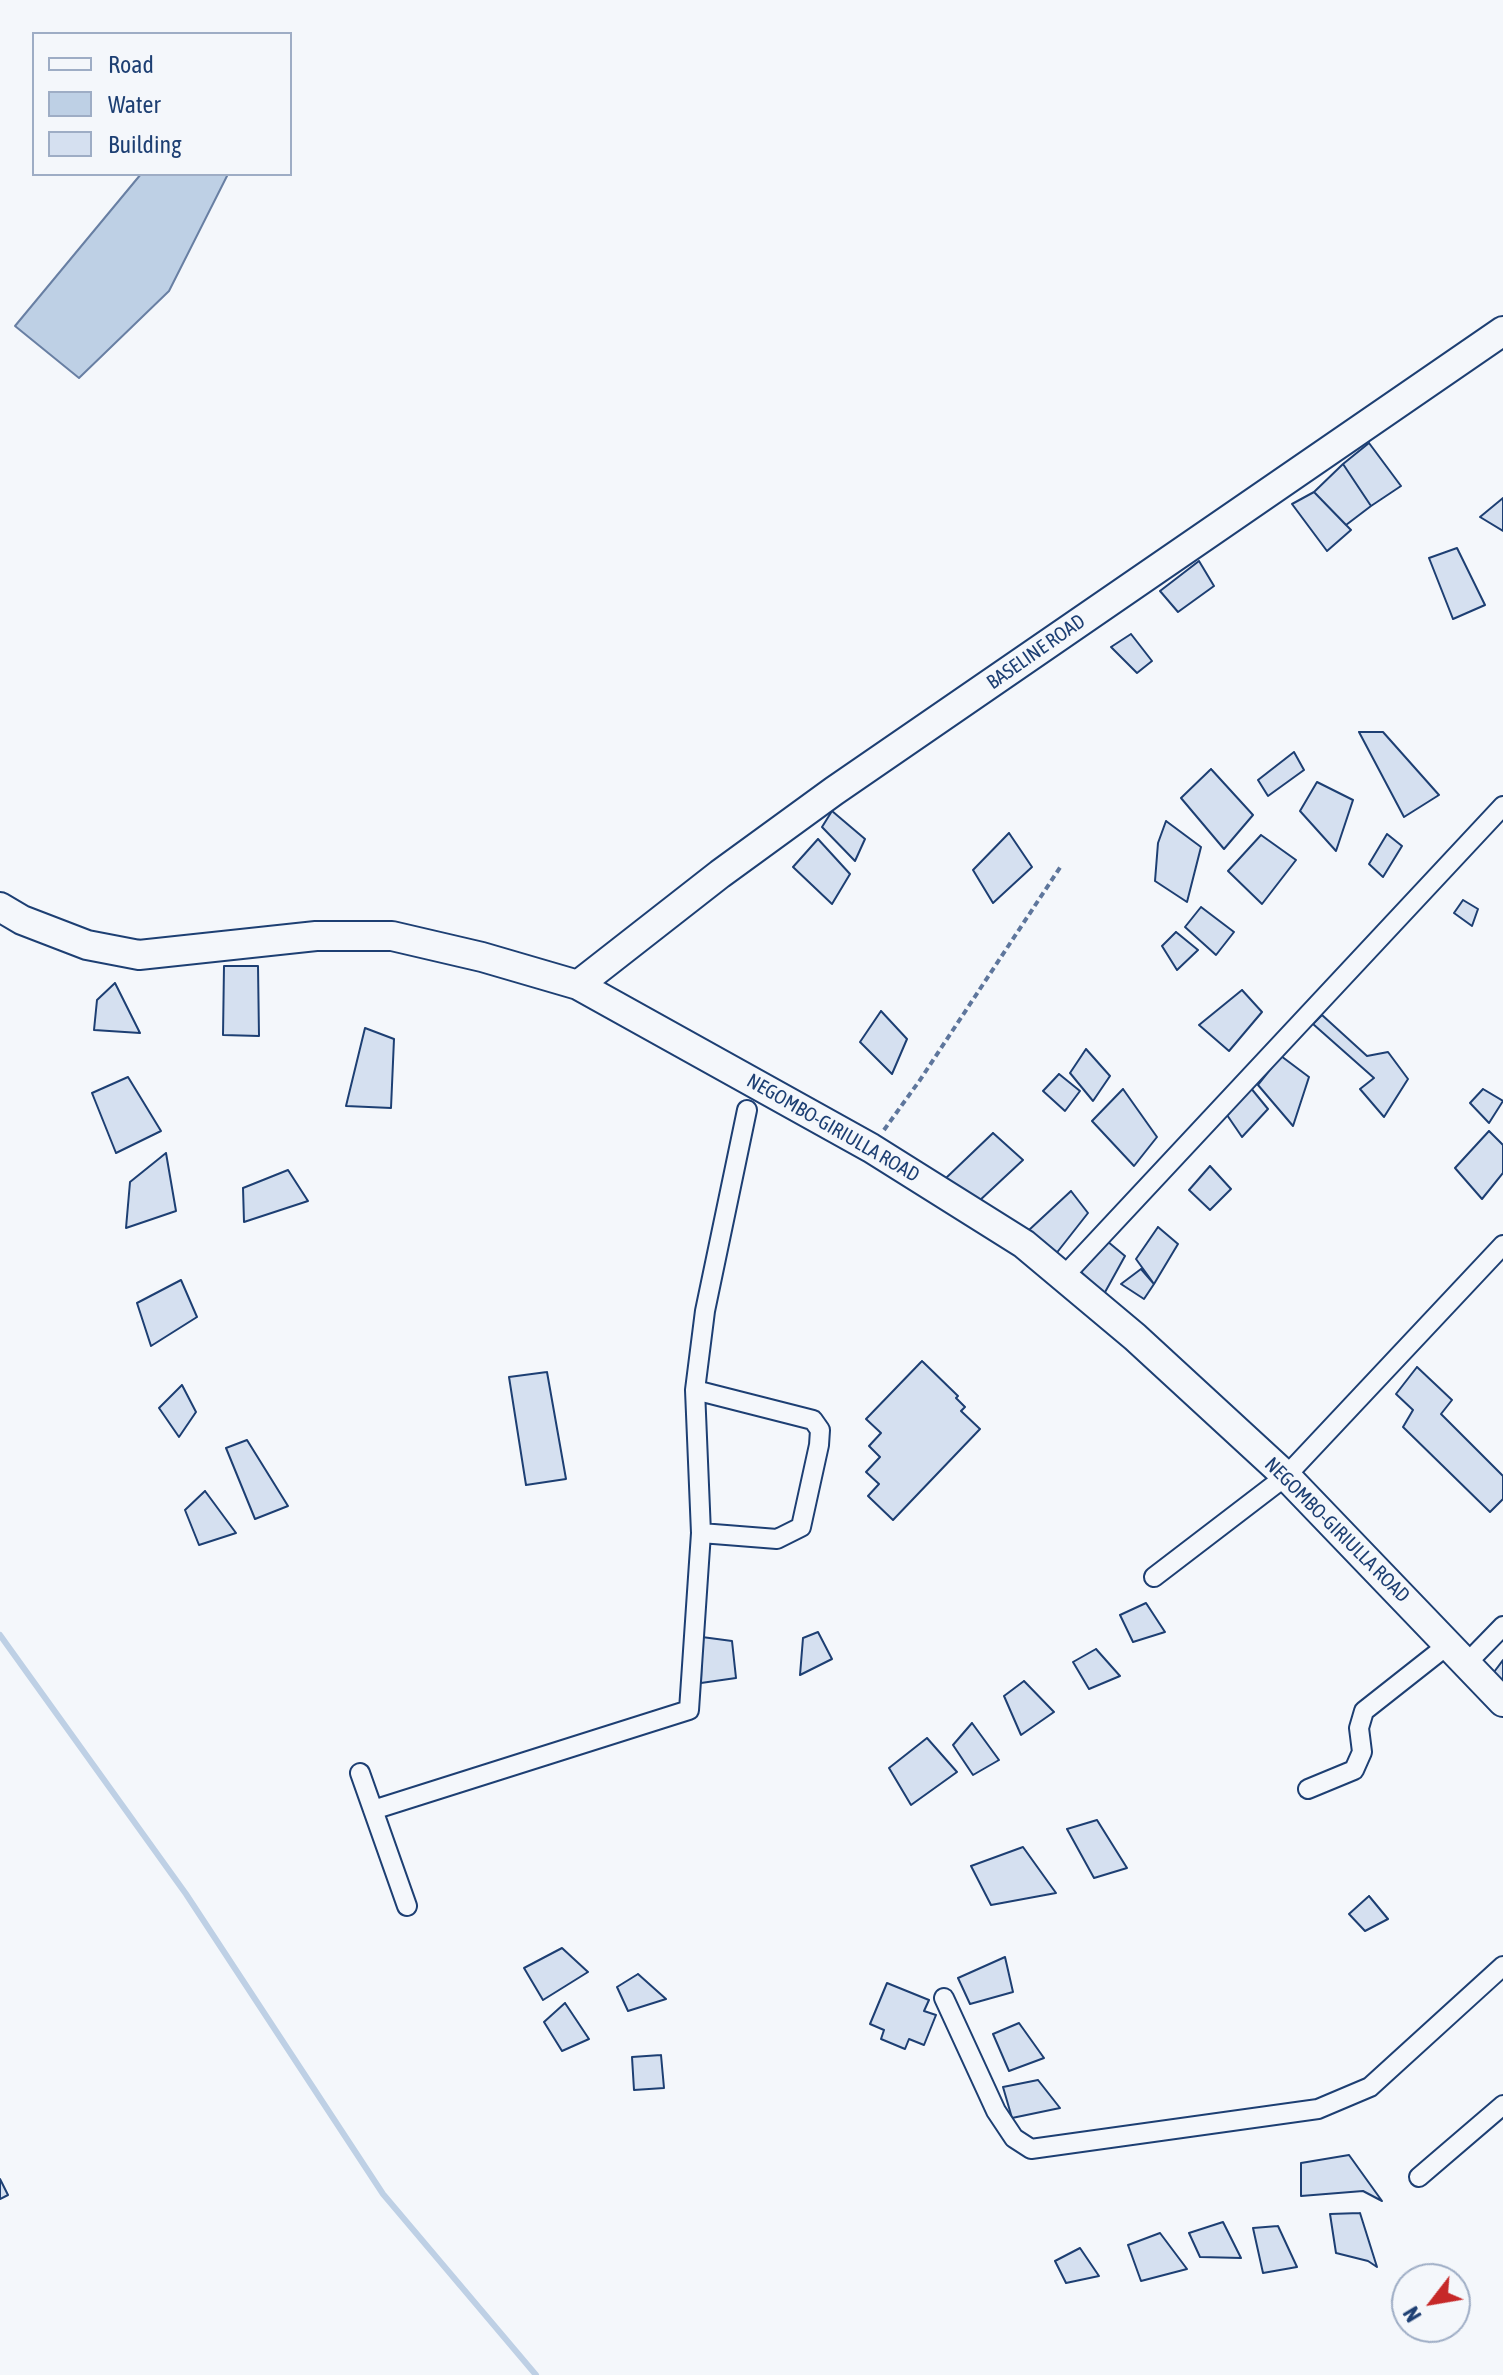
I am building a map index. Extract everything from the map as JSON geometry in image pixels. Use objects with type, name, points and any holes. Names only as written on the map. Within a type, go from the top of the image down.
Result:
[{"type":"main road","name":"BASELINE ROAD","points":[[578,985],[720,874],[834,791],[1503,331]]},
{"type":"main road","name":"NEGOMBO-GIRIULLA ROAD","points":[[0,907],[22,920],[87,945],[139,955],[316,936],[392,936],[482,957],[578,985],[871,1148],[1024,1244],[1135,1337],[1286,1476],[1503,1702]]},
{"type":"street","points":[[1064,1276],[1503,806]]},
{"type":"street","points":[[373,1810],[689,1710],[701,1533],[695,1390],[705,1311],[747,1110]]},
{"type":"street","points":[[1154,1577],[1286,1476],[1503,1245]]},
{"type":"street","points":[[695,1390],[813,1420],[820,1430],[801,1527],[777,1539],[701,1533]]},
{"type":"street","points":[[1308,1789],[1354,1770],[1362,1752],[1359,1728],[1364,1711],[1503,1626]]},
{"type":"street","points":[[360,1773],[407,1906]]},
{"type":"street","points":[[944,1998],[996,2111],[1014,2138],[1031,2149],[1318,2109],[1370,2087],[1503,1966]]},
{"type":"street","points":[[1419,2177],[1503,2105]]},
{"type":"path","points":[[871,1148],[920,1080],[1061,866]]},
{"type":"water","points":[[139,176],[227,176],[169,291],[79,378],[15,326]]},
{"type":"building","points":[[1369,443],[1401,486],[1371,506],[1343,464]]},
{"type":"building","points":[[1343,464],[1371,506],[1346,525],[1314,492]]},
{"type":"building","points":[[1314,492],[1351,530],[1327,551],[1292,504]]},
{"type":"building","points":[[1503,498],[1503,531],[1480,517]]},
{"type":"building","points":[[1457,548],[1485,605],[1453,619],[1429,558]]},
{"type":"building","points":[[1199,561],[1214,586],[1178,612],[1160,591]]},
{"type":"building","points":[[1131,634],[1152,661],[1137,673],[1111,647]]},
{"type":"building","points":[[1359,732],[1383,732],[1439,795],[1404,817]]},
{"type":"building","points":[[1294,752],[1304,770],[1268,796],[1258,780]]},
{"type":"building","points":[[1211,769],[1253,815],[1224,849],[1181,798]]},
{"type":"building","points":[[1317,782],[1353,800],[1336,851],[1300,811]]},
{"type":"building","points":[[832,811],[865,839],[855,861],[822,827]]},
{"type":"building","points":[[1166,821],[1201,847],[1187,902],[1155,881],[1158,843]]},
{"type":"building","points":[[1009,833],[1032,867],[993,903],[973,870]]},
{"type":"building","points":[[1387,834],[1402,846],[1383,877],[1369,864]]},
{"type":"building","points":[[1261,835],[1296,860],[1262,904],[1228,871]]},
{"type":"building","points":[[818,839],[850,874],[832,904],[793,867]]},
{"type":"building","points":[[1463,900],[1478,909],[1472,926],[1454,913]]},
{"type":"building","points":[[1201,907],[1234,932],[1216,955],[1185,927]]},
{"type":"building","points":[[1176,932],[1198,950],[1177,970],[1162,946]]},
{"type":"building","points":[[224,966],[258,966],[259,1036],[223,1035]]},
{"type":"building","points":[[115,983],[140,1033],[94,1030],[97,1000]]},
{"type":"building","points":[[1242,990],[1262,1012],[1229,1051],[1199,1025]]},
{"type":"building","points":[[881,1011],[907,1039],[892,1074],[860,1042]]},
{"type":"building","points":[[1322,1015],[1367,1056],[1388,1052],[1408,1079],[1384,1117],[1360,1089],[1374,1078],[1313,1024]]},
{"type":"building","points":[[365,1028],[394,1039],[391,1108],[346,1106]]},
{"type":"building","points":[[1086,1049],[1110,1076],[1093,1101],[1070,1073]]},
{"type":"building","points":[[1281,1056],[1309,1077],[1293,1126],[1258,1085]]},
{"type":"building","points":[[1059,1074],[1080,1091],[1065,1111],[1043,1091]]},
{"type":"building","points":[[128,1077],[161,1131],[116,1153],[92,1093]]},
{"type":"building","points":[[1250,1087],[1268,1109],[1242,1137],[1227,1115]]},
{"type":"building","points":[[1123,1089],[1157,1137],[1134,1166],[1092,1121]]},
{"type":"building","points":[[1483,1089],[1503,1101],[1489,1123],[1470,1103]]},
{"type":"building","points":[[1489,1131],[1503,1145],[1503,1173],[1482,1199],[1455,1168]]},
{"type":"building","points":[[993,1133],[1023,1160],[978,1202],[946,1178]]},
{"type":"building","points":[[166,1153],[176,1211],[126,1228],[130,1182]]},
{"type":"building","points":[[1210,1166],[1231,1189],[1210,1210],[1189,1190]]},
{"type":"building","points":[[288,1170],[308,1201],[244,1222],[243,1188]]},
{"type":"building","points":[[1071,1191],[1088,1213],[1055,1255],[1029,1230]]},
{"type":"building","points":[[1158,1227],[1178,1244],[1154,1284],[1136,1259]]},
{"type":"building","points":[[1107,1241],[1125,1256],[1104,1294],[1081,1272]]},
{"type":"building","points":[[1141,1269],[1154,1284],[1144,1299],[1121,1284]]},
{"type":"building","points":[[181,1280],[197,1317],[151,1346],[137,1303]]},
{"type":"building","points":[[922,1361],[958,1396],[956,1398],[965,1407],[961,1411],[980,1429],[893,1520],[868,1496],[879,1484],[866,1472],[880,1457],[869,1446],[881,1433],[866,1419]]},
{"type":"building","points":[[1417,1367],[1452,1400],[1441,1414],[1503,1476],[1503,1499],[1490,1512],[1403,1427],[1413,1410],[1396,1394]]},
{"type":"building","points":[[547,1372],[566,1479],[526,1485],[509,1377]]},
{"type":"building","points":[[182,1385],[196,1412],[179,1437],[159,1408]]},
{"type":"building","points":[[247,1440],[288,1506],[255,1519],[226,1448]]},
{"type":"building","points":[[205,1491],[236,1533],[199,1545],[185,1510]]},
{"type":"building","points":[[1146,1603],[1165,1632],[1133,1642],[1120,1615]]},
{"type":"building","points":[[818,1632],[832,1659],[800,1675],[803,1638]]},
{"type":"building","points":[[702,1637],[732,1641],[736,1678],[701,1683]]},
{"type":"building","points":[[1096,1649],[1120,1676],[1089,1689],[1073,1662]]},
{"type":"building","points":[[1503,1660],[1503,1688],[1491,1676]]},
{"type":"building","points":[[1024,1681],[1054,1712],[1021,1735],[1004,1696]]},
{"type":"building","points":[[972,1723],[999,1760],[973,1775],[953,1745]]},
{"type":"building","points":[[927,1738],[957,1772],[911,1805],[889,1768]]},
{"type":"building","points":[[1097,1820],[1127,1868],[1094,1878],[1067,1829]]},
{"type":"building","points":[[1023,1847],[1056,1893],[991,1905],[971,1866]]},
{"type":"building","points":[[1369,1896],[1388,1919],[1365,1931],[1349,1914]]},
{"type":"building","points":[[562,1948],[588,1972],[543,2000],[524,1968]]},
{"type":"building","points":[[1005,1957],[1013,1992],[970,2004],[958,1978]]},
{"type":"building","points":[[638,1974],[666,1999],[628,2011],[617,1987]]},
{"type":"building","points":[[887,1983],[929,2000],[924,2011],[936,2015],[924,2045],[909,2039],[905,2049],[881,2039],[884,2030],[870,2024]]},
{"type":"building","points":[[565,2003],[589,2039],[562,2051],[544,2022]]},
{"type":"building","points":[[1019,2023],[1044,2058],[1009,2071],[993,2034]]},
{"type":"building","points":[[661,2055],[664,2088],[634,2090],[632,2057]]},
{"type":"building","points":[[1038,2080],[1060,2108],[1012,2118],[1003,2087]]},
{"type":"building","points":[[1349,2155],[1382,2201],[1363,2191],[1301,2196],[1301,2163]]},
{"type":"building","points":[[0,2179],[8,2195],[0,2199]]},
{"type":"building","points":[[1360,2213],[1377,2267],[1368,2261],[1336,2253],[1330,2214]]},
{"type":"building","points":[[1223,2222],[1241,2258],[1200,2257],[1189,2233]]},
{"type":"building","points":[[1278,2226],[1297,2267],[1263,2273],[1253,2228]]},
{"type":"building","points":[[1160,2233],[1187,2269],[1141,2281],[1128,2245]]},
{"type":"building","points":[[1080,2248],[1099,2276],[1066,2283],[1055,2261]]},
{"type":"waterway","points":[[0,1635],[186,1894],[383,2194],[536,2375]]}]
